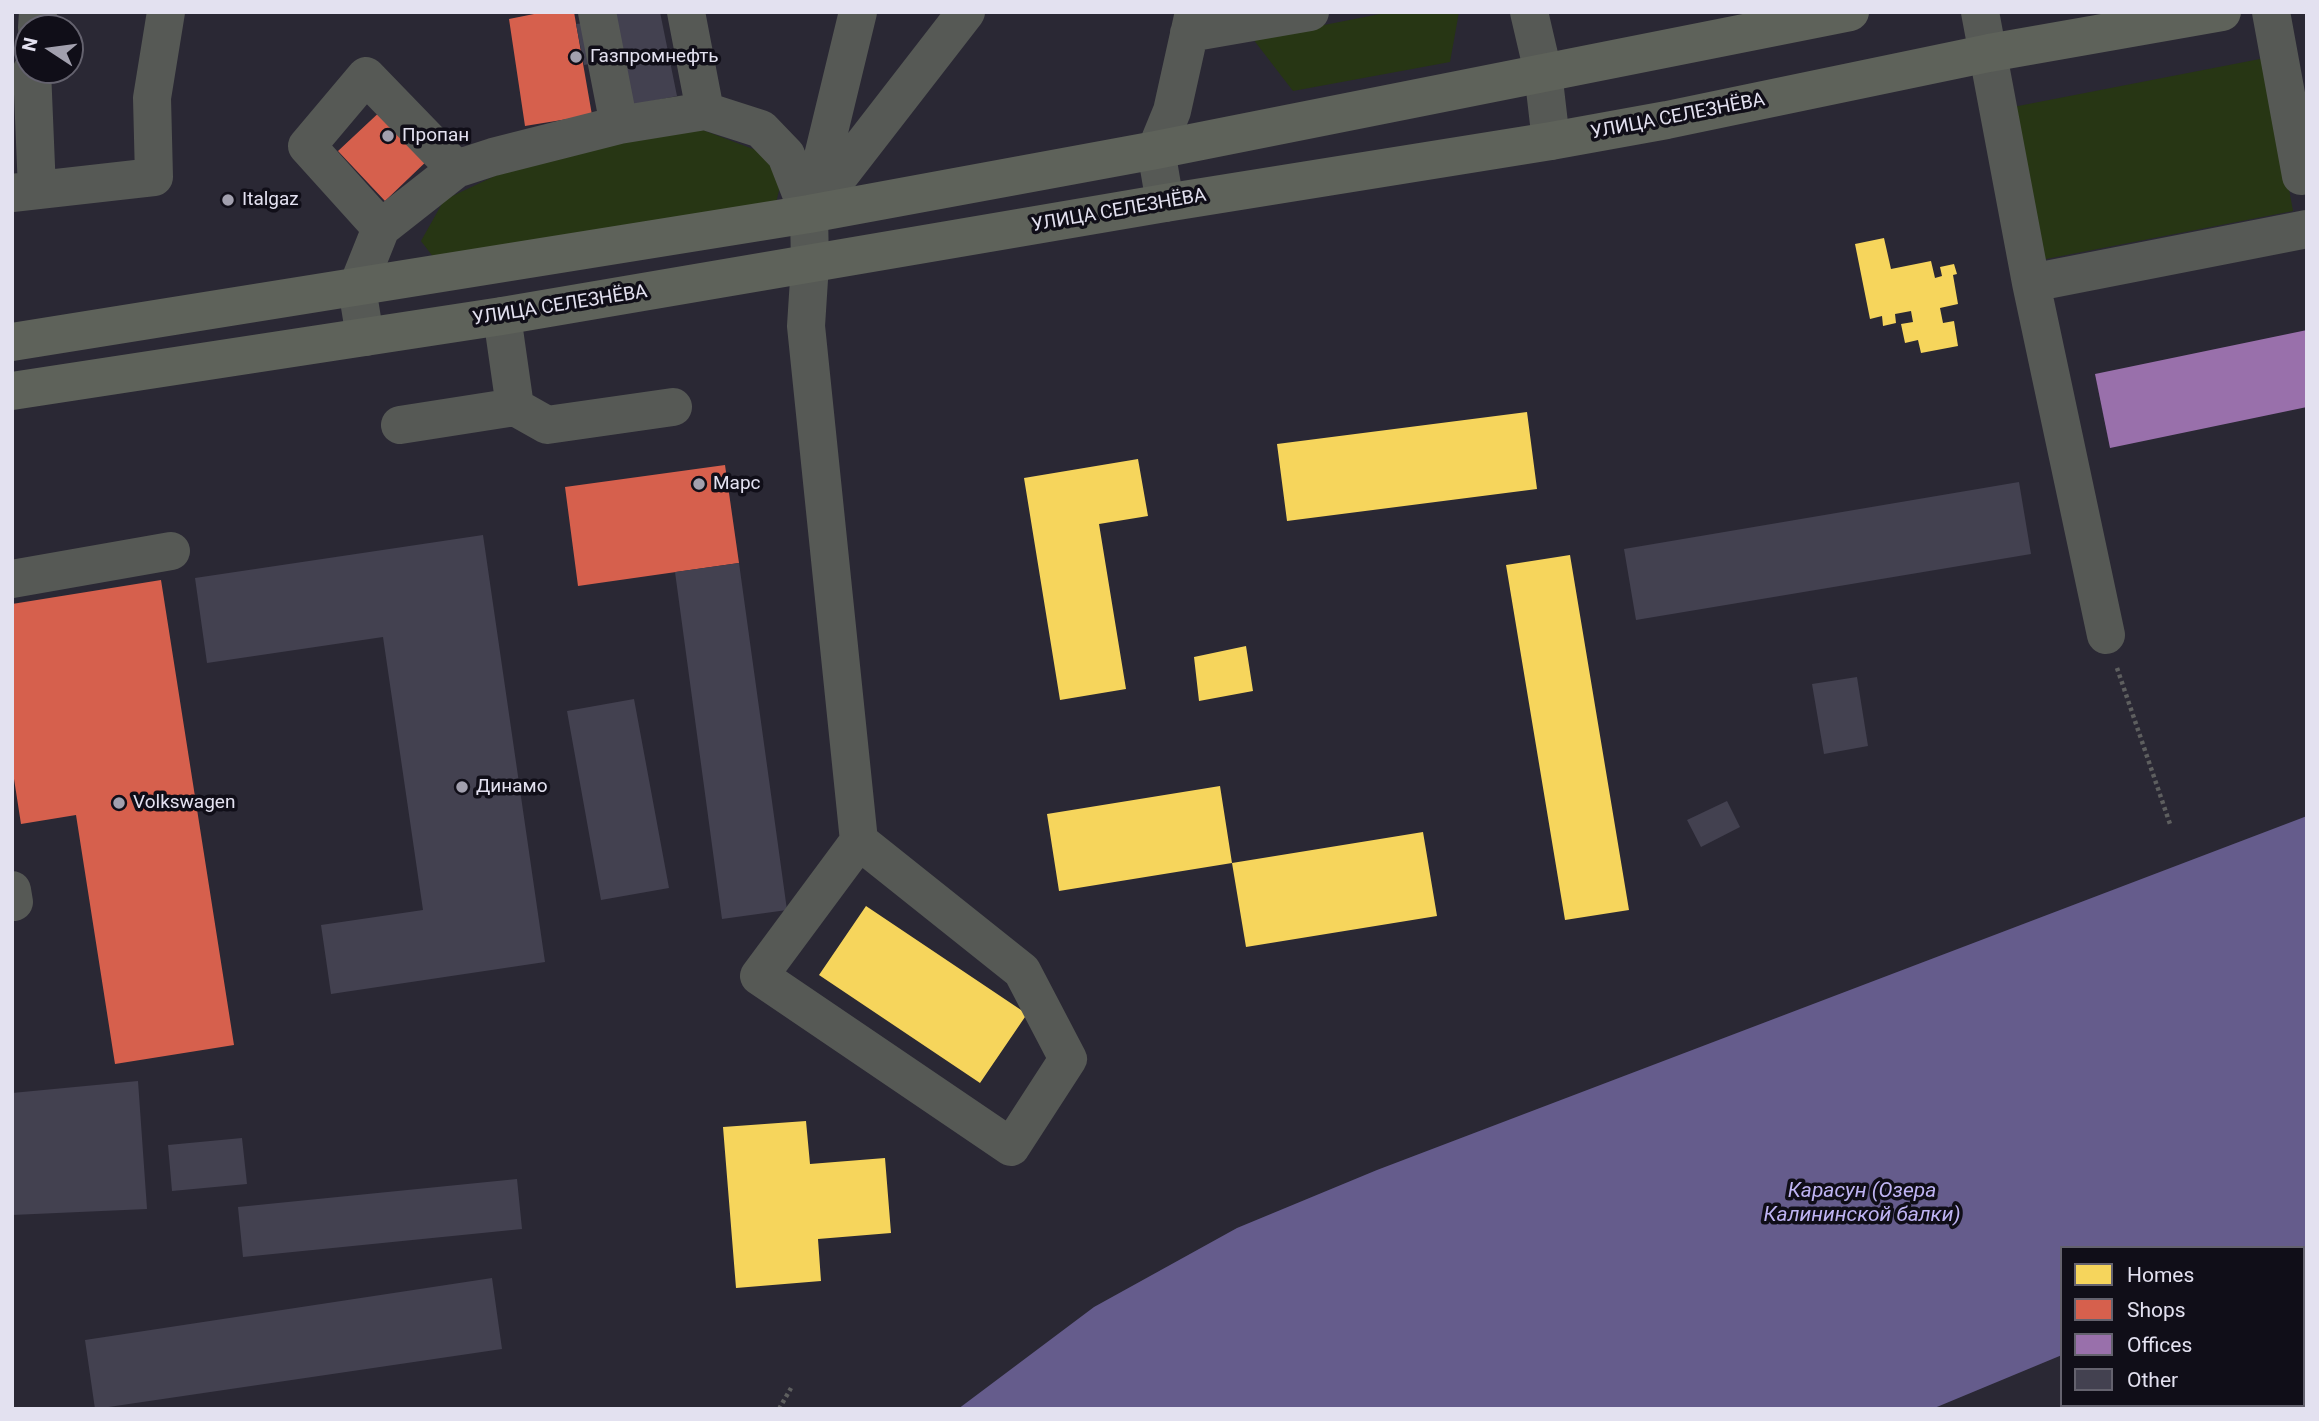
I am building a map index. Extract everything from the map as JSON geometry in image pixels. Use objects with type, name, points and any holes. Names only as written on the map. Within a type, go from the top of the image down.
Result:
[{"type":"main road","points":[[12,342],[809,214],[1157,150],[1850,12]]},
{"type":"main road","name":"УЛИЦА СЕЛЕЗНЁВА","points":[[12,391],[502,316],[1165,202],[1551,141],[1667,120],[2157,18],[2222,12]]},
{"type":"lane","points":[[31,84],[25,191],[154,177],[152,98],[166,12]]},
{"type":"lane","points":[[597,12],[619,125]]},
{"type":"lane","points":[[686,12],[705,111]]},
{"type":"lane","points":[[858,12],[809,214],[810,264],[806,326],[859,841],[759,976],[1011,1147],[1068,1059],[1022,971],[859,841]]},
{"type":"lane","points":[[809,214],[847,169],[966,12]]},
{"type":"lane","points":[[1165,202],[1157,150],[1172,111],[1191,23],[1310,12]]},
{"type":"lane","points":[[1529,12],[1543,72],[1551,141]]},
{"type":"lane","points":[[1980,12],[2031,282],[2106,635]]},
{"type":"lane","points":[[2271,12],[2305,186]]},
{"type":"lane","points":[[381,228],[307,146],[366,76],[456,169]]},
{"type":"lane","points":[[365,337],[357,288],[381,228],[456,169],[493,157],[619,125],[705,111],[761,129],[786,155],[809,214]]},
{"type":"lane","points":[[2031,282],[2307,229]]},
{"type":"lane","points":[[502,316],[515,407]]},
{"type":"lane","points":[[400,425],[515,407],[547,425],[673,407]]},
{"type":"lane","points":[[12,579],[171,551]]},
{"type":"path","points":[[2106,635],[2171,827]]},
{"type":"path","points":[[779,1409],[791,1388]]},
{"type":"green space","points":[[1390,12],[1459,12],[1450,62],[1293,91],[1253,39]]},
{"type":"green space","points":[[2265,58],[2293,211],[2041,260],[2013,107]]},
{"type":"green space","points":[[684,123],[769,155],[782,178],[776,203],[437,262],[421,241],[444,200],[499,174]]},
{"type":"water","name":"Карасун (Озера Калининской балки)","points":[[2307,816],[2307,1253],[2305,1246],[2060,1246],[2060,1356],[1932,1409],[958,1409],[1094,1307],[1237,1228],[1377,1170]]},
{"type":"building: Homes","points":[[1884,238],[1891,269],[1931,261],[1935,278],[1942,276],[1940,267],[1954,264],[1958,304],[1940,308],[1943,323],[1954,321],[1958,346],[1921,353],[1918,340],[1905,343],[1901,324],[1913,322],[1911,311],[1895,314],[1896,323],[1883,326],[1882,316],[1870,319],[1855,244]]},
{"type":"building: Homes","points":[[1527,412],[1537,489],[1287,521],[1277,444]]},
{"type":"building: Homes","points":[[1138,459],[1148,516],[1099,524],[1126,689],[1060,700],[1024,478]]},
{"type":"building: Homes","points":[[1570,555],[1629,910],[1565,920],[1506,565]]},
{"type":"building: Homes","points":[[1246,646],[1253,691],[1199,701],[1194,657]]},
{"type":"building: Homes","points":[[1220,786],[1232,863],[1059,891],[1047,814]]},
{"type":"building: Homes","points":[[1423,832],[1437,916],[1246,947],[1232,863]]},
{"type":"building: Homes","points":[[866,906],[1027,1014],[980,1083],[819,975]]},
{"type":"building: Homes","points":[[806,1121],[810,1164],[885,1158],[891,1233],[818,1239],[821,1281],[736,1288],[723,1127]]},
{"type":"building: Shops","points":[[544,12],[574,12],[592,115],[525,126],[509,19]]},
{"type":"building: Shops","points":[[385,107],[432,156],[385,201],[338,151]]},
{"type":"building: Shops","points":[[725,465],[739,563],[578,586],[565,487]]},
{"type":"building: Shops","points":[[161,580],[234,1045],[115,1064],[76,815],[21,824],[12,766],[12,604]]},
{"type":"building: Offices","points":[[2307,330],[2307,407],[2110,448],[2095,374]]},
{"type":"building: Other","points":[[613,12],[660,12],[677,96],[632,105],[623,58],[584,65],[576,24],[614,19]]},
{"type":"building: Other","points":[[2019,482],[2031,554],[1636,620],[1624,549]]},
{"type":"building: Other","name":"Динамо","points":[[483,535],[545,962],[331,994],[321,925],[423,910],[383,637],[207,663],[195,578]]},
{"type":"building: Other","points":[[739,563],[787,910],[722,919],[675,572]]},
{"type":"building: Other","points":[[1857,677],[1868,746],[1824,754],[1812,684]]},
{"type":"building: Other","points":[[634,699],[669,888],[601,900],[567,711]]},
{"type":"building: Other","points":[[1727,801],[1740,827],[1701,847],[1687,820]]},
{"type":"building: Other","points":[[138,1081],[147,1209],[12,1215],[12,1093]]},
{"type":"building: Other","points":[[242,1138],[247,1184],[172,1191],[168,1145]]},
{"type":"building: Other","points":[[517,1179],[522,1229],[243,1257],[238,1207]]},
{"type":"building: Other","points":[[492,1278],[502,1349],[95,1409],[85,1340]]},
{"type":"place","name":"Газпромнефть","points":[[576,57]]},
{"type":"place","name":"Пропан","points":[[388,136]]},
{"type":"place","name":"Italgaz","points":[[228,200]]},
{"type":"place","name":"Марс","points":[[699,484]]},
{"type":"place","name":"Динамо","points":[[462,787]]},
{"type":"place","name":"Volkswagen","points":[[119,803]]}]
